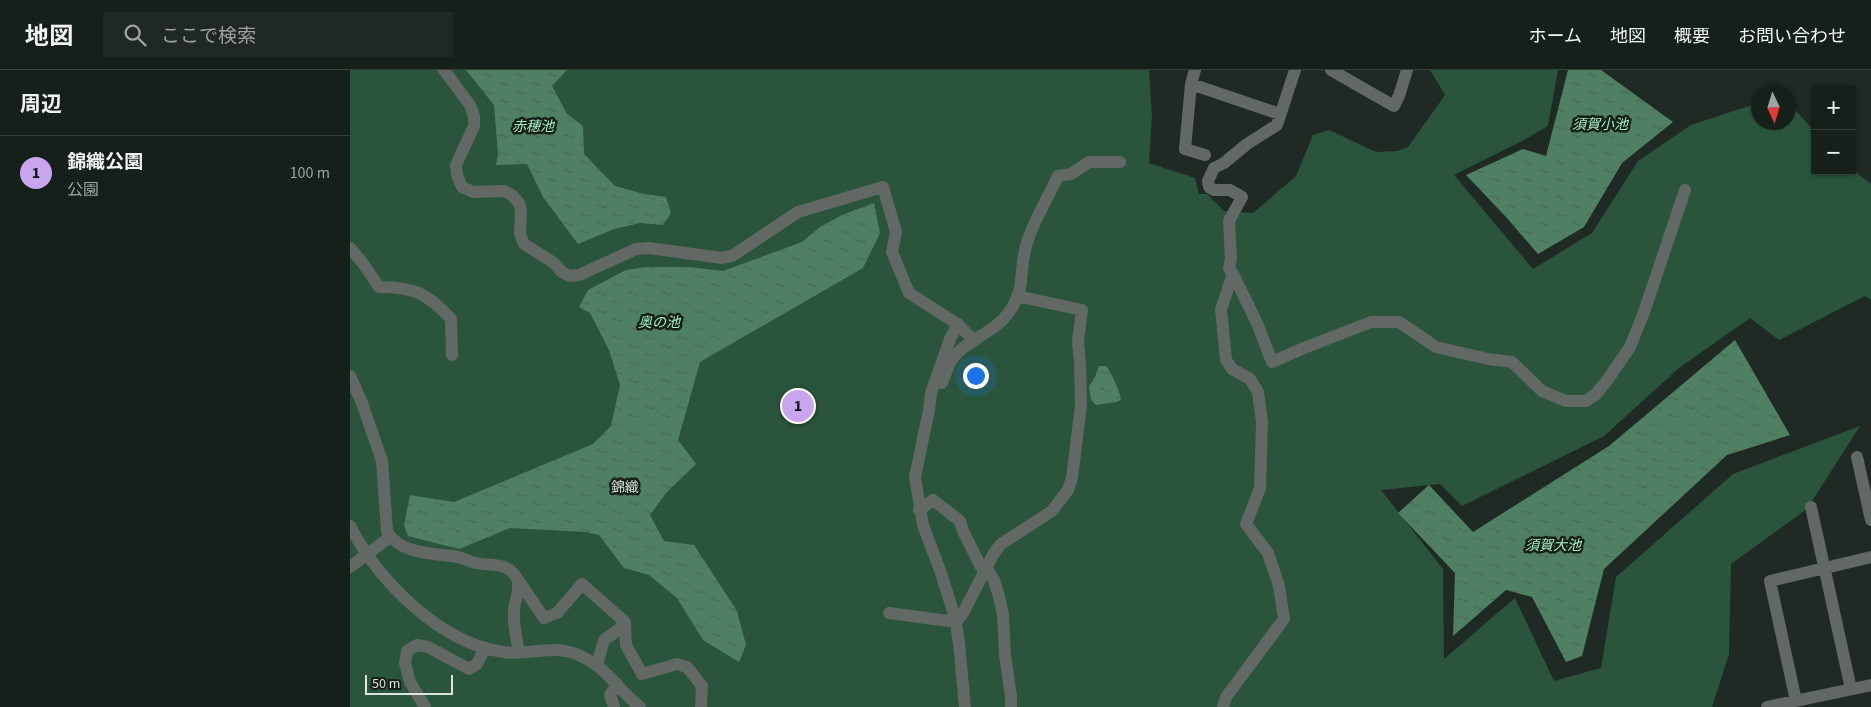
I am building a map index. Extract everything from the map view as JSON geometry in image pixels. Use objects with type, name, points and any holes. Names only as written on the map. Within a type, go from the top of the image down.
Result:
[{"type":"street","points":[[444,70],[470,104],[474,116],[474,126],[456,165],[456,175],[462,186],[472,192],[504,191],[512,195],[521,210],[520,234],[524,244],[554,263],[562,272],[570,276],[579,275],[636,249],[649,248],[722,258],[732,256],[798,212],[883,187],[896,232],[892,252],[909,293],[958,324],[974,341]]},
{"type":"street","points":[[1195,70],[1191,84],[1185,149],[1205,155]]},
{"type":"street","points":[[1295,70],[1277,125],[1247,144],[1224,164],[1214,168],[1208,182],[1209,187],[1214,190],[1230,190],[1242,197],[1229,220],[1231,259],[1229,268],[1257,323],[1272,362],[1372,322],[1399,322],[1436,347],[1488,359],[1512,362],[1542,391],[1566,402],[1586,401],[1595,395],[1606,382],[1630,347],[1644,312],[1685,190]]},
{"type":"street","points":[[1331,70],[1394,106],[1407,70]]},
{"type":"street","points":[[1191,84],[1280,114]]},
{"type":"street","points":[[929,410],[935,401],[952,359],[1000,323],[1009,312],[1022,281],[1026,246],[1058,176],[1071,174],[1088,162],[1120,162]]},
{"type":"street","points":[[350,248],[379,287],[397,287],[424,294],[441,308],[451,319],[452,354]]},
{"type":"street","points":[[1223,707],[1226,697],[1284,619],[1279,586],[1268,553],[1246,524],[1260,488],[1262,422],[1258,392],[1250,379],[1232,369],[1226,360],[1221,309],[1232,274]]},
{"type":"street","points":[[956,622],[963,613],[1001,544],[1052,511],[1068,490],[1072,478],[1081,405],[1078,341],[1082,310],[1017,296]]},
{"type":"street","points":[[958,324],[950,339],[931,393],[915,477],[923,525],[942,573],[956,622],[965,707]]},
{"type":"street","points":[[350,376],[362,403],[382,461],[387,532],[392,540],[415,551],[458,557],[510,570],[544,618],[557,613],[582,584],[625,622],[626,645],[642,674],[677,664],[687,668],[702,686],[701,707]]},
{"type":"street","points":[[1857,458],[1871,520]]},
{"type":"street","points":[[919,510],[933,500],[960,521],[963,532],[981,567],[989,572],[994,580],[1001,606],[1011,707]]},
{"type":"street","points":[[1811,507],[1851,690]]},
{"type":"street","points":[[350,526],[362,548],[390,584],[416,608],[452,634],[484,650],[507,653],[546,649],[573,653],[597,665],[640,707]]},
{"type":"street","points":[[350,567],[390,537]]},
{"type":"street","points":[[1796,701],[1770,581],[1871,558]]},
{"type":"street","points":[[518,580],[518,595],[514,610],[519,652]]},
{"type":"street","points":[[889,613],[956,622]]},
{"type":"street","points":[[597,665],[604,640],[618,630],[625,622]]},
{"type":"street","points":[[425,707],[410,682],[405,663],[407,651],[417,645],[428,647],[469,668],[477,664],[484,650]]},
{"type":"street","points":[[614,707],[610,695],[617,684]]},
{"type":"street","points":[[1767,707],[1871,685]]},
{"type":"shaded area","points":[[350,70],[1149,70],[1152,116],[1149,163],[1195,178],[1199,194],[1207,194],[1224,211],[1253,213],[1296,176],[1313,135],[1329,130],[1376,152],[1397,151],[1408,147],[1445,95],[1430,70],[1558,70],[1548,126],[1454,175],[1533,269],[1592,233],[1638,161],[1691,125],[1751,105],[1751,130],[1796,130],[1796,111],[1811,128],[1811,175],[1856,175],[1856,172],[1871,184],[1871,300],[1865,296],[1779,340],[1750,318],[1679,368],[1604,436],[1462,506],[1440,484],[1381,490],[1443,569],[1444,659],[1515,598],[1554,681],[1601,668],[1616,577],[1733,474],[1860,426],[1807,509],[1731,564],[1729,654],[1712,707],[350,707]]},
{"type":"water","name":"赤穂池","points":[[466,70],[567,70],[552,86],[567,114],[583,126],[584,154],[615,186],[644,194],[666,197],[671,213],[663,225],[640,223],[614,229],[578,244],[543,197],[527,164],[496,165],[498,154],[494,105]]},
{"type":"water","name":"須賀小池","points":[[1568,70],[1601,70],[1673,122],[1622,163],[1584,227],[1538,254],[1466,175],[1523,149],[1546,156]]},
{"type":"water","name":"奥の池","points":[[874,203],[880,233],[863,268],[700,362],[678,440],[696,464],[666,493],[650,515],[664,541],[694,545],[737,611],[746,645],[739,662],[703,640],[677,598],[649,575],[624,568],[599,535],[586,532],[510,528],[459,549],[408,536],[404,525],[410,495],[454,502],[593,444],[611,426],[620,385],[609,350],[590,313],[579,307],[588,290],[626,270],[646,267],[689,267],[723,271],[802,242],[820,227],[842,215]]},
{"type":"water","name":"須賀大池","points":[[1735,340],[1790,435],[1727,455],[1604,569],[1582,656],[1566,662],[1532,597],[1506,590],[1453,636],[1455,573],[1398,513],[1429,485],[1473,532],[1609,446]]},
{"type":"water","points":[[1099,366],[1106,366],[1108,369],[1113,377],[1121,400],[1096,405],[1091,400],[1089,386]]},
{"type":"place","name":"錦織公園","points":[[798,406]]},
{"type":"district","name":"錦織","points":[[625,488]]}]
